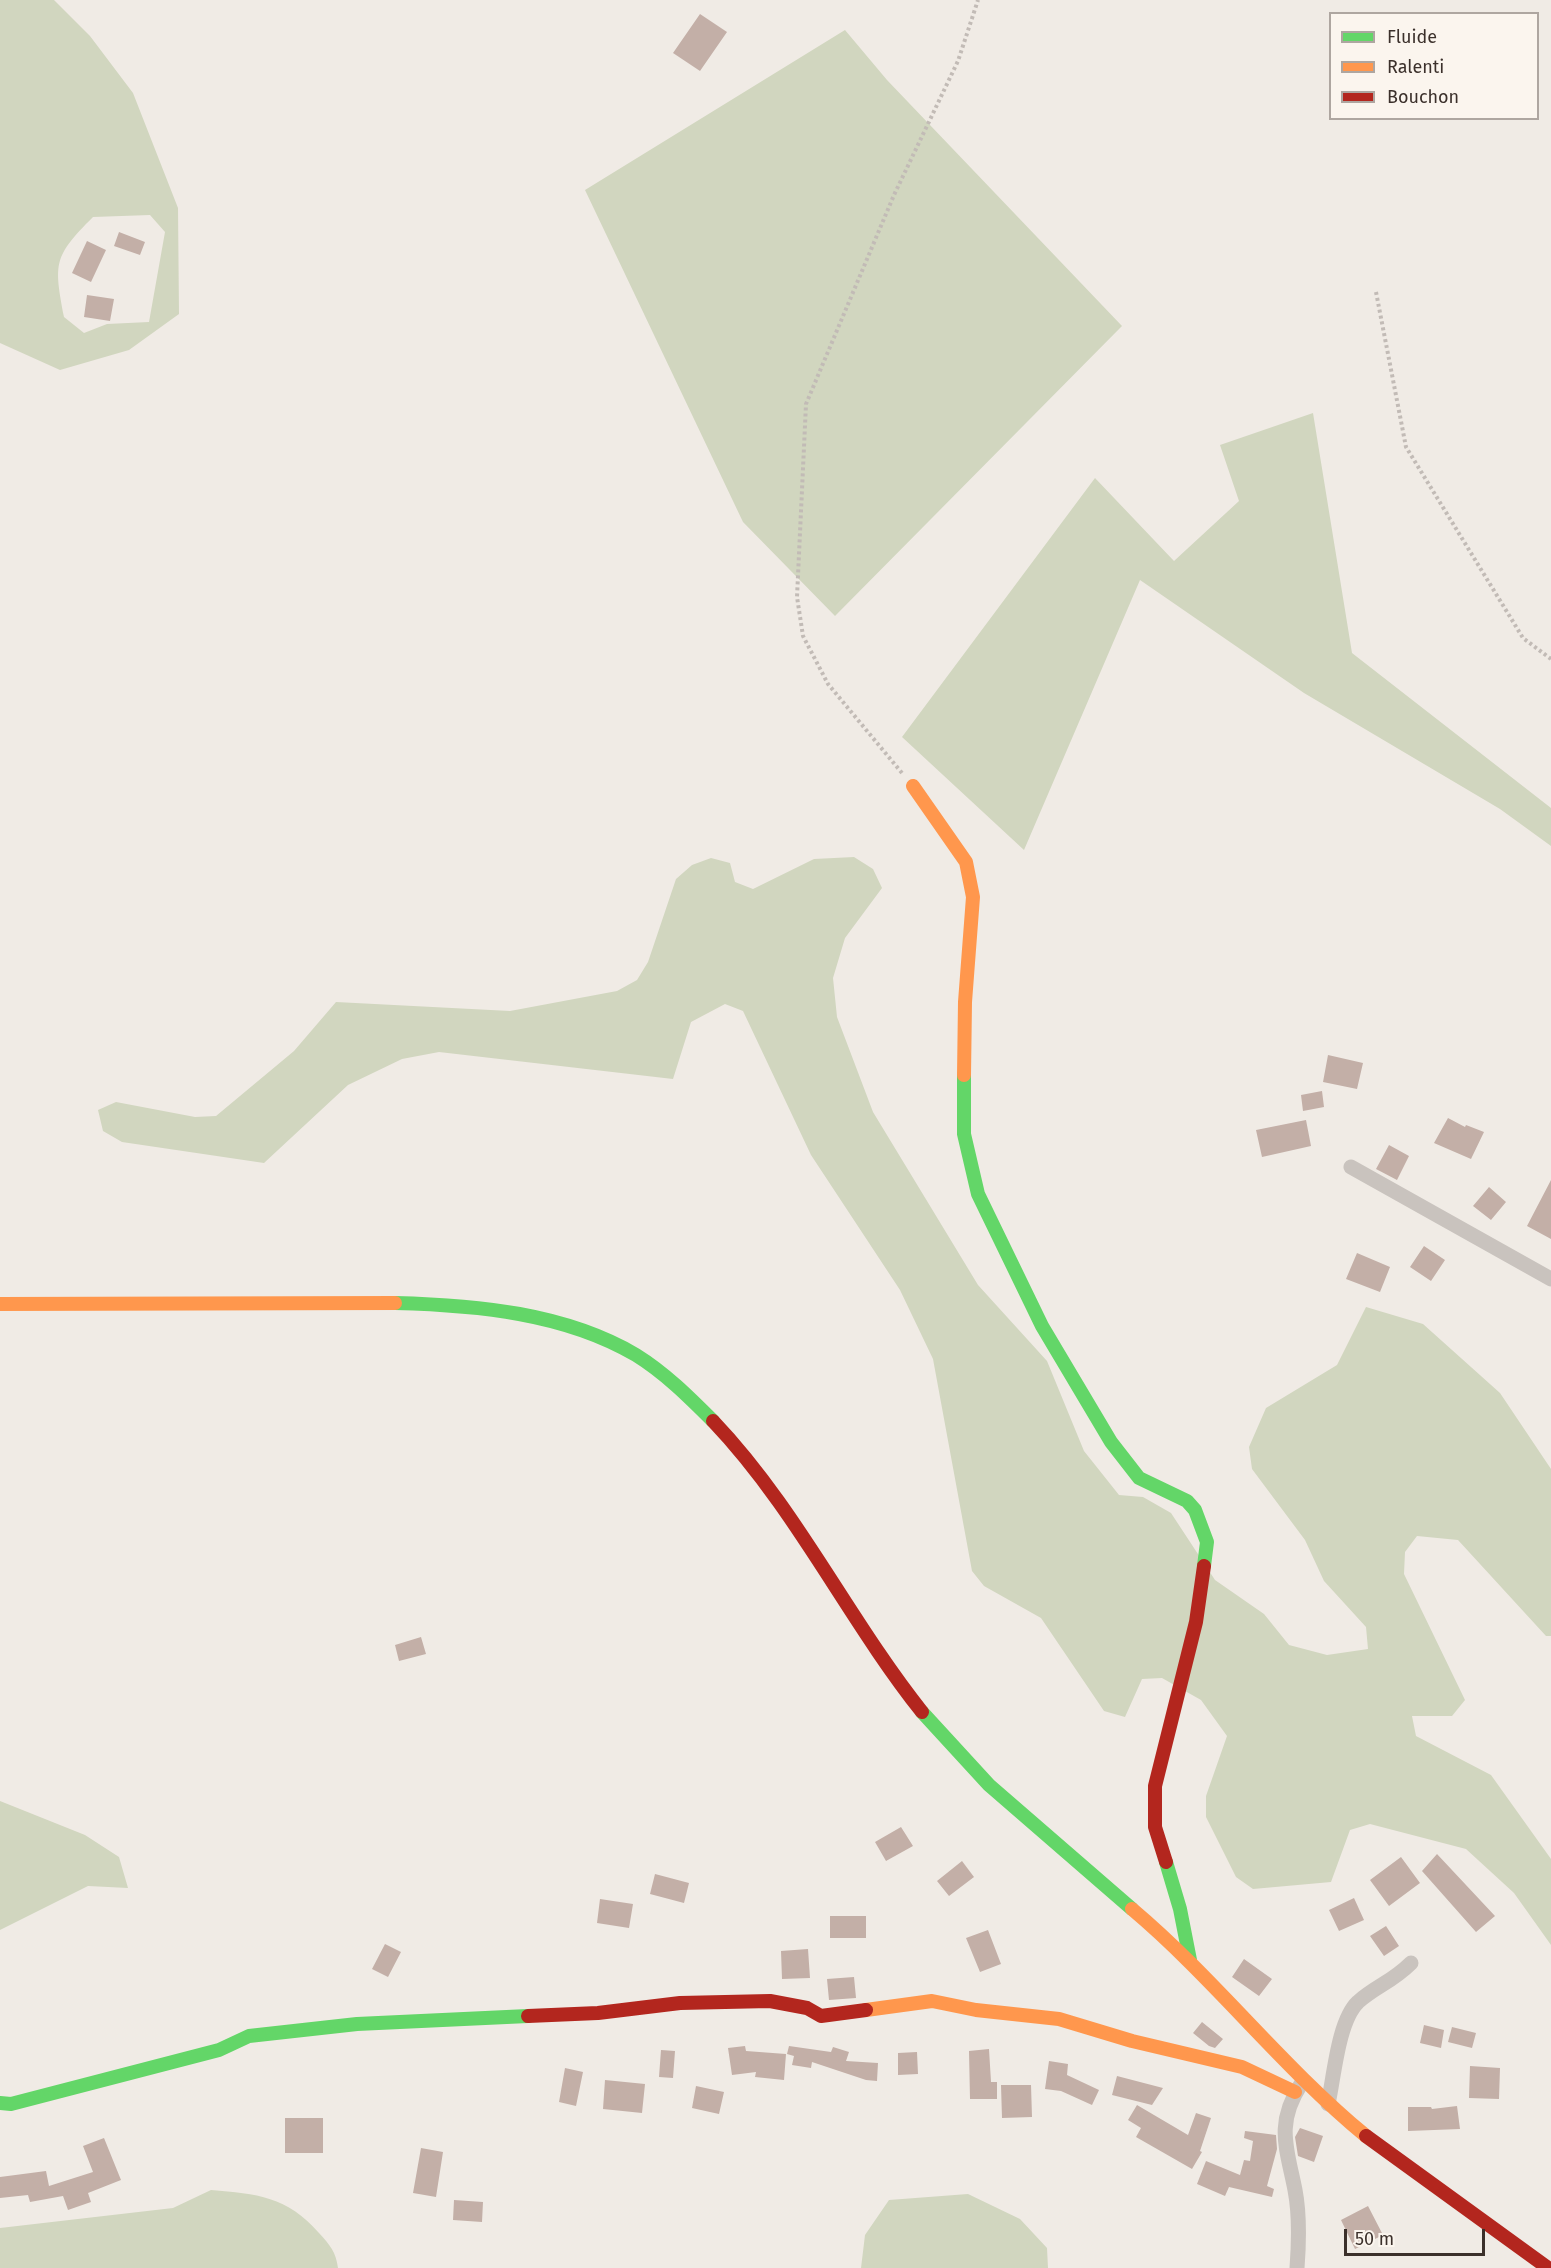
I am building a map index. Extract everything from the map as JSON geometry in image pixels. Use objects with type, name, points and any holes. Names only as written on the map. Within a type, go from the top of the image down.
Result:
[{"type":"street","points":[[912,786],[966,862],[973,897],[965,1002],[964,1134],[970,1171],[978,1194],[1042,1326],[1111,1442],[1139,1478],[1186,1501],[1195,1510],[1207,1542],[1196,1622],[1155,1786],[1155,1827],[1180,1909],[1190,1960]]},
{"type":"street","points":[[1351,1167],[1551,1279]]},
{"type":"street","points":[[0,1304],[148,1301],[438,1303],[477,1306],[538,1316],[631,1353],[670,1379],[728,1437],[766,1485],[892,1675],[942,1737],[973,1770],[1190,1960],[1299,2087]]},
{"type":"street","points":[[1328,2104],[1344,2027],[1351,2011],[1366,1996],[1396,1978],[1411,1963]]},
{"type":"street","points":[[0,2103],[11,2104],[219,2050],[249,2036],[357,2024],[598,2013],[680,2003],[753,2000],[807,2008],[821,2016],[933,2001],[976,2010],[1059,2019],[1132,2041],[1242,2067],[1299,2087],[1328,2104],[1397,2163],[1548,2268]]},
{"type":"street","points":[[1297,2268],[1300,2234],[1295,2190],[1284,2149],[1285,2128],[1299,2087]]},
{"type":"path","points":[[912,786],[828,684],[803,636],[797,597],[806,404],[894,195],[958,61],[978,0]]},
{"type":"path","points":[[1376,291],[1406,447],[1523,638],[1551,659]]},
{"type":"green space","points":[[0,0],[54,0],[90,36],[133,93],[178,208],[179,314],[129,350],[60,370],[0,343]],"holes":[[[150,215],[165,232],[149,322],[107,324],[84,333],[64,317],[58,272],[60,262],[70,242],[93,217]]]},
{"type":"green space","points":[[845,30],[887,80],[1122,326],[835,616],[743,522],[585,190]]},
{"type":"green space","points":[[1313,413],[1352,653],[1551,808],[1551,846],[1500,809],[1304,693],[1140,580],[1024,850],[902,737],[1095,478],[1174,561],[1239,501],[1220,445]]},
{"type":"green space","points":[[854,857],[873,869],[882,888],[845,938],[833,978],[837,1017],[873,1112],[978,1285],[1047,1361],[1084,1451],[1119,1495],[1143,1497],[1171,1513],[1215,1580],[1264,1614],[1289,1645],[1327,1655],[1368,1649],[1366,1627],[1324,1581],[1305,1540],[1252,1469],[1249,1447],[1266,1408],[1337,1365],[1366,1307],[1423,1324],[1500,1393],[1551,1469],[1551,1636],[1546,1636],[1458,1540],[1417,1536],[1405,1552],[1404,1574],[1465,1700],[1452,1716],[1412,1716],[1416,1736],[1491,1775],[1551,1859],[1551,1945],[1514,1893],[1466,1849],[1370,1824],[1350,1830],[1331,1882],[1253,1889],[1236,1877],[1206,1817],[1206,1796],[1227,1736],[1201,1700],[1162,1678],[1142,1679],[1125,1717],[1104,1711],[1041,1618],[984,1586],[972,1571],[933,1359],[900,1290],[811,1155],[743,1011],[725,1004],[691,1022],[673,1079],[439,1052],[402,1059],[348,1085],[264,1163],[122,1142],[103,1131],[98,1110],[116,1102],[195,1117],[216,1116],[294,1051],[336,1002],[510,1011],[617,991],[637,980],[648,962],[676,879],[692,865],[711,858],[730,863],[735,882],[753,889],[814,859]]},
{"type":"green space","points":[[0,1801],[85,1835],[119,1857],[128,1888],[88,1886],[0,1930]]},
{"type":"green space","points":[[211,2190],[243,2193],[270,2199],[295,2211],[329,2245],[336,2257],[338,2268],[0,2268],[0,2228],[173,2208]]},
{"type":"green space","points":[[968,2194],[1020,2219],[1047,2248],[1048,2268],[861,2268],[865,2235],[889,2200]]},
{"type":"building","points":[[700,14],[727,32],[700,71],[673,53]]},
{"type":"building","points":[[119,232],[145,242],[140,255],[114,246]]},
{"type":"building","points":[[87,241],[106,250],[91,282],[72,273]]},
{"type":"building","points":[[87,295],[114,299],[110,321],[84,317]]},
{"type":"building","points":[[1328,1055],[1363,1063],[1357,1089],[1323,1082]]},
{"type":"building","points":[[1322,1091],[1324,1107],[1303,1111],[1301,1095]]},
{"type":"building","points":[[1448,1118],[1465,1127],[1466,1125],[1484,1132],[1471,1159],[1434,1143]]},
{"type":"building","points":[[1306,1120],[1311,1146],[1262,1157],[1256,1130]]},
{"type":"building","points":[[1389,1145],[1409,1156],[1397,1180],[1376,1169]]},
{"type":"building","points":[[1551,1180],[1551,1239],[1527,1226]]},
{"type":"building","points":[[1489,1187],[1506,1202],[1491,1220],[1473,1206]]},
{"type":"building","points":[[1424,1246],[1445,1260],[1431,1281],[1410,1267]]},
{"type":"building","points":[[1357,1253],[1390,1267],[1380,1292],[1346,1279]]},
{"type":"building","points":[[421,1637],[426,1654],[399,1661],[395,1645]]},
{"type":"building","points":[[901,1827],[913,1846],[886,1861],[875,1842]]},
{"type":"building","points":[[1437,1854],[1495,1916],[1476,1932],[1422,1871]]},
{"type":"building","points":[[1401,1857],[1420,1883],[1389,1906],[1370,1880]]},
{"type":"building","points":[[962,1861],[974,1877],[949,1896],[937,1881]]},
{"type":"building","points":[[655,1874],[689,1883],[684,1903],[650,1894]]},
{"type":"building","points":[[1354,1898],[1364,1920],[1339,1931],[1329,1910]]},
{"type":"building","points":[[600,1899],[633,1904],[629,1928],[597,1923]]},
{"type":"building","points":[[830,1916],[866,1916],[866,1938],[830,1938]]},
{"type":"building","points":[[1386,1926],[1399,1946],[1384,1956],[1370,1936]]},
{"type":"building","points":[[988,1930],[1001,1964],[980,1972],[966,1938]]},
{"type":"building","points":[[385,1944],[401,1952],[388,1977],[372,1969]]},
{"type":"building","points":[[808,1949],[810,1978],[782,1979],[781,1951]]},
{"type":"building","points":[[1244,1959],[1272,1979],[1259,1996],[1232,1977]]},
{"type":"building","points":[[854,1977],[856,1998],[829,2000],[827,1979]]},
{"type":"building","points":[[1202,2022],[1223,2039],[1215,2048],[1193,2033]]},
{"type":"building","points":[[1424,2025],[1444,2030],[1441,2048],[1420,2043]]},
{"type":"building","points":[[1452,2027],[1476,2033],[1472,2048],[1448,2042]]},
{"type":"building","points":[[745,2046],[746,2051],[786,2054],[784,2080],[755,2077],[756,2072],[732,2075],[728,2048]]},
{"type":"building","points":[[789,2046],[831,2052],[833,2047],[849,2052],[846,2061],[878,2063],[877,2081],[866,2080],[812,2062],[811,2068],[792,2065],[794,2056],[787,2054]]},
{"type":"building","points":[[989,2049],[991,2082],[997,2082],[997,2099],[970,2099],[969,2051]]},
{"type":"building","points":[[661,2050],[675,2051],[673,2078],[659,2077]]},
{"type":"building","points":[[917,2052],[918,2074],[898,2075],[898,2053]]},
{"type":"building","points":[[1049,2061],[1068,2064],[1067,2075],[1099,2090],[1092,2105],[1061,2091],[1045,2089]]},
{"type":"building","points":[[1470,2066],[1500,2068],[1499,2099],[1469,2098]]},
{"type":"building","points":[[565,2068],[583,2072],[576,2106],[559,2102]]},
{"type":"building","points":[[1117,2076],[1163,2088],[1152,2105],[1112,2095]]},
{"type":"building","points":[[605,2080],[645,2084],[642,2113],[603,2109]]},
{"type":"building","points":[[1001,2085],[1031,2085],[1032,2117],[1002,2118]]},
{"type":"building","points":[[696,2086],[724,2092],[719,2114],[692,2108]]},
{"type":"building","points":[[1137,2105],[1188,2135],[1196,2113],[1211,2118],[1200,2151],[1202,2152],[1192,2169],[1136,2137],[1141,2128],[1128,2120]]},
{"type":"building","points":[[1457,2106],[1460,2129],[1408,2131],[1408,2107],[1431,2107],[1432,2109]]},
{"type":"building","points":[[285,2118],[323,2118],[323,2153],[285,2153]]},
{"type":"building","points":[[1300,2128],[1323,2136],[1314,2162],[1298,2156],[1295,2137]]},
{"type":"building","points":[[1245,2131],[1276,2135],[1277,2149],[1267,2186],[1274,2189],[1272,2197],[1229,2187],[1225,2196],[1197,2184],[1206,2161],[1240,2175],[1244,2160],[1250,2161],[1253,2141],[1244,2138]]},
{"type":"building","points":[[104,2138],[121,2180],[88,2193],[91,2202],[68,2210],[63,2196],[30,2202],[28,2195],[0,2198],[0,2177],[46,2171],[49,2186],[93,2172],[83,2146]]},
{"type":"building","points":[[421,2148],[443,2152],[436,2197],[413,2193]]},
{"type":"building","points":[[454,2200],[483,2202],[482,2222],[453,2220]]},
{"type":"building","points":[[1368,2206],[1383,2235],[1355,2249],[1341,2220]]},
{"type":"traffic: fast","points":[[964,1075],[964,1134],[978,1194],[1042,1326],[1111,1442],[1139,1478],[1187,1501],[1195,1510],[1207,1542],[1204,1566]]},
{"type":"traffic: fast","points":[[395,1303],[488,1309],[580,1329],[609,1341],[647,1362],[713,1421]]},
{"type":"traffic: fast","points":[[922,1712],[989,1785],[1132,1909]]},
{"type":"traffic: fast","points":[[1166,1862],[1180,1909],[1190,1960]]},
{"type":"traffic: fast","points":[[0,2103],[11,2104],[219,2050],[249,2036],[357,2024],[528,2016]]},
{"type":"traffic: slow","points":[[913,786],[966,862],[973,897],[965,1002],[964,1075]]},
{"type":"traffic: slow","points":[[0,1304],[395,1303]]},
{"type":"traffic: slow","points":[[1132,1909],[1192,1964],[1305,2081],[1366,2136]]},
{"type":"traffic: slow","points":[[866,2010],[932,2001],[976,2010],[1059,2019],[1132,2041],[1242,2067],[1295,2092]]},
{"type":"traffic: jam","points":[[713,1421],[770,1490],[870,1640],[922,1712]]},
{"type":"traffic: jam","points":[[1166,1862],[1155,1827],[1155,1786],[1196,1622],[1204,1566]]},
{"type":"traffic: jam","points":[[528,2016],[598,2013],[680,2003],[770,2001],[807,2008],[821,2016],[866,2010]]},
{"type":"traffic: jam","points":[[1366,2136],[1548,2268]]}]
